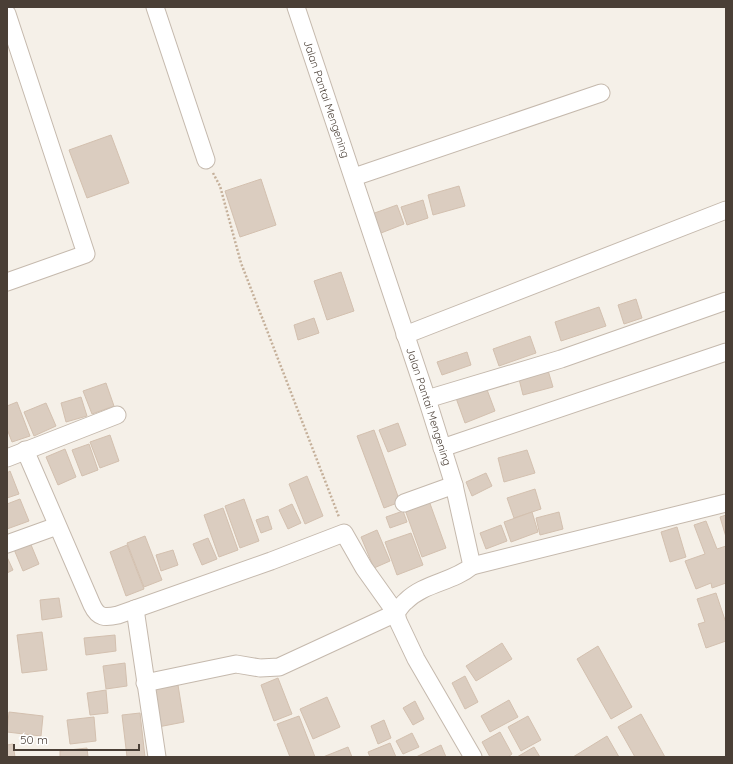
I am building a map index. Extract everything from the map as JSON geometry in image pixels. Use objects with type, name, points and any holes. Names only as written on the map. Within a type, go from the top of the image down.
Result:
[{"type":"street","points":[[155,7],[206,160]]},
{"type":"street","name":"Jalan Pantai Mengening","points":[[296,7],[427,399],[454,486],[472,566]]},
{"type":"street","points":[[7,14],[86,254],[7,282]]},
{"type":"street","points":[[354,177],[601,94]]},
{"type":"street","points":[[405,335],[726,210]]},
{"type":"street","points":[[427,399],[561,359],[726,301]]},
{"type":"street","points":[[442,448],[726,352]]},
{"type":"street","points":[[7,458],[117,415]]},
{"type":"street","points":[[25,450],[94,611],[100,616],[108,617],[135,609],[271,561],[344,533],[364,568],[396,613],[398,622],[416,658],[473,757]]},
{"type":"street","points":[[404,502],[454,486]]},
{"type":"street","points":[[145,683],[236,664],[260,668],[279,667],[396,613],[406,601],[417,592],[461,574],[472,566],[726,503]]},
{"type":"street","points":[[7,544],[57,526]]},
{"type":"street","points":[[135,609],[157,757]]},
{"type":"path","points":[[206,160],[220,186],[241,263],[344,533]]},
{"type":"building","points":[[111,135],[129,183],[87,198],[69,150]]},
{"type":"building","points":[[261,179],[276,225],[240,237],[225,191]]},
{"type":"building","points":[[459,186],[465,206],[433,215],[428,195]]},
{"type":"building","points":[[423,200],[428,218],[407,225],[401,207]]},
{"type":"building","points":[[397,205],[404,224],[376,235],[369,215]]},
{"type":"building","points":[[341,272],[354,311],[327,320],[314,281]]},
{"type":"building","points":[[636,299],[642,318],[624,324],[618,305]]},
{"type":"building","points":[[599,307],[606,326],[561,341],[555,322]]},
{"type":"building","points":[[314,318],[319,333],[298,340],[294,325]]},
{"type":"building","points":[[530,336],[536,353],[499,366],[493,349]]},
{"type":"building","points":[[467,352],[471,365],[442,375],[437,362]]},
{"type":"building","points":[[547,367],[553,387],[523,395],[518,375]]},
{"type":"building","points":[[106,383],[114,406],[92,414],[83,391]]},
{"type":"building","points":[[486,387],[495,411],[465,423],[456,398]]},
{"type":"building","points":[[81,397],[87,416],[66,422],[61,403]]},
{"type":"building","points":[[17,402],[30,436],[12,442],[7,429],[7,406]]},
{"type":"building","points":[[46,403],[56,426],[34,436],[24,412]]},
{"type":"building","points":[[398,423],[406,445],[388,452],[379,430]]},
{"type":"building","points":[[374,430],[400,502],[384,508],[357,436]]},
{"type":"building","points":[[110,435],[119,461],[100,468],[90,442]]},
{"type":"building","points":[[89,444],[98,470],[82,476],[72,450]]},
{"type":"building","points":[[65,449],[76,477],[58,485],[46,457]]},
{"type":"building","points":[[527,450],[535,473],[504,482],[498,458]]},
{"type":"building","points":[[10,471],[19,494],[7,498],[7,473]]},
{"type":"building","points":[[486,473],[492,486],[472,496],[466,482]]},
{"type":"building","points":[[307,476],[323,516],[305,524],[289,484]]},
{"type":"building","points":[[535,489],[541,509],[514,518],[507,498]]},
{"type":"building","points":[[428,498],[446,548],[422,557],[404,507]]},
{"type":"building","points":[[20,499],[29,521],[7,529],[7,504]]},
{"type":"building","points":[[244,499],[259,541],[240,548],[225,506]]},
{"type":"building","points":[[292,504],[301,523],[288,529],[279,510]]},
{"type":"building","points":[[223,508],[238,550],[219,557],[204,515]]},
{"type":"building","points":[[403,511],[407,522],[390,528],[386,517]]},
{"type":"building","points":[[532,512],[538,532],[511,542],[504,522]]},
{"type":"building","points":[[559,512],[563,529],[540,535],[536,518]]},
{"type":"building","points":[[726,515],[726,537],[720,517]]},
{"type":"building","points":[[268,516],[272,529],[261,533],[256,520]]},
{"type":"building","points":[[706,521],[717,549],[726,546],[726,583],[712,588],[711,583],[696,589],[685,561],[705,554],[694,525]]},
{"type":"building","points":[[501,525],[507,541],[486,549],[480,533]]},
{"type":"building","points":[[677,527],[686,557],[670,562],[661,532]]},
{"type":"building","points":[[377,530],[390,561],[374,568],[361,537]]},
{"type":"building","points":[[411,533],[423,565],[397,575],[385,542]]},
{"type":"building","points":[[145,536],[162,580],[144,587],[127,543]]},
{"type":"building","points":[[208,538],[217,559],[202,565],[193,544]]},
{"type":"building","points":[[29,540],[39,564],[23,571],[13,547]]},
{"type":"building","points":[[127,545],[144,589],[126,596],[110,552]]},
{"type":"building","points":[[173,550],[178,565],[161,571],[156,555]]},
{"type":"building","points":[[7,557],[13,570],[7,573]]},
{"type":"building","points":[[716,593],[726,623],[726,641],[706,648],[698,624],[705,622],[697,599]]},
{"type":"building","points":[[59,598],[62,617],[42,620],[40,600]]},
{"type":"building","points":[[42,632],[47,670],[22,673],[17,635]]},
{"type":"building","points":[[115,635],[116,651],[86,655],[84,638]]},
{"type":"building","points":[[502,643],[512,659],[476,681],[466,666]]},
{"type":"building","points":[[598,646],[632,707],[611,719],[577,659]]},
{"type":"building","points":[[125,663],[127,686],[106,689],[103,666]]},
{"type":"building","points":[[465,676],[478,702],[465,709],[452,683]]},
{"type":"building","points":[[278,678],[292,714],[274,721],[261,685]]},
{"type":"building","points":[[178,685],[184,722],[158,727],[151,690]]},
{"type":"building","points":[[106,690],[108,713],[90,715],[87,693]]},
{"type":"building","points":[[327,697],[340,727],[313,739],[300,709]]},
{"type":"building","points":[[509,700],[518,717],[490,732],[481,716]]},
{"type":"building","points":[[415,701],[424,719],[413,725],[403,708]]},
{"type":"building","points":[[9,712],[43,716],[41,736],[7,732]]},
{"type":"building","points":[[140,713],[145,757],[127,757],[122,715]]},
{"type":"building","points":[[641,714],[665,757],[635,757],[618,727]]},
{"type":"building","points":[[299,716],[315,757],[290,757],[277,724]]},
{"type":"building","points":[[528,716],[541,740],[521,751],[508,727]]},
{"type":"building","points":[[94,717],[96,741],[70,744],[67,720]]},
{"type":"building","points":[[384,720],[391,738],[378,744],[371,726]]},
{"type":"building","points":[[500,732],[512,754],[508,757],[490,757],[482,742]]},
{"type":"building","points":[[412,733],[419,747],[403,754],[396,741]]},
{"type":"building","points":[[607,736],[619,757],[573,757]]},
{"type":"building","points":[[390,743],[396,757],[370,757],[368,752]]},
{"type":"building","points":[[13,744],[15,757],[7,757],[7,745]]},
{"type":"building","points":[[441,745],[446,757],[416,757]]},
{"type":"building","points":[[348,747],[352,757],[323,757]]},
{"type":"building","points":[[534,747],[540,757],[517,757]]},
{"type":"building","points":[[87,748],[88,757],[60,757],[60,751]]}]
